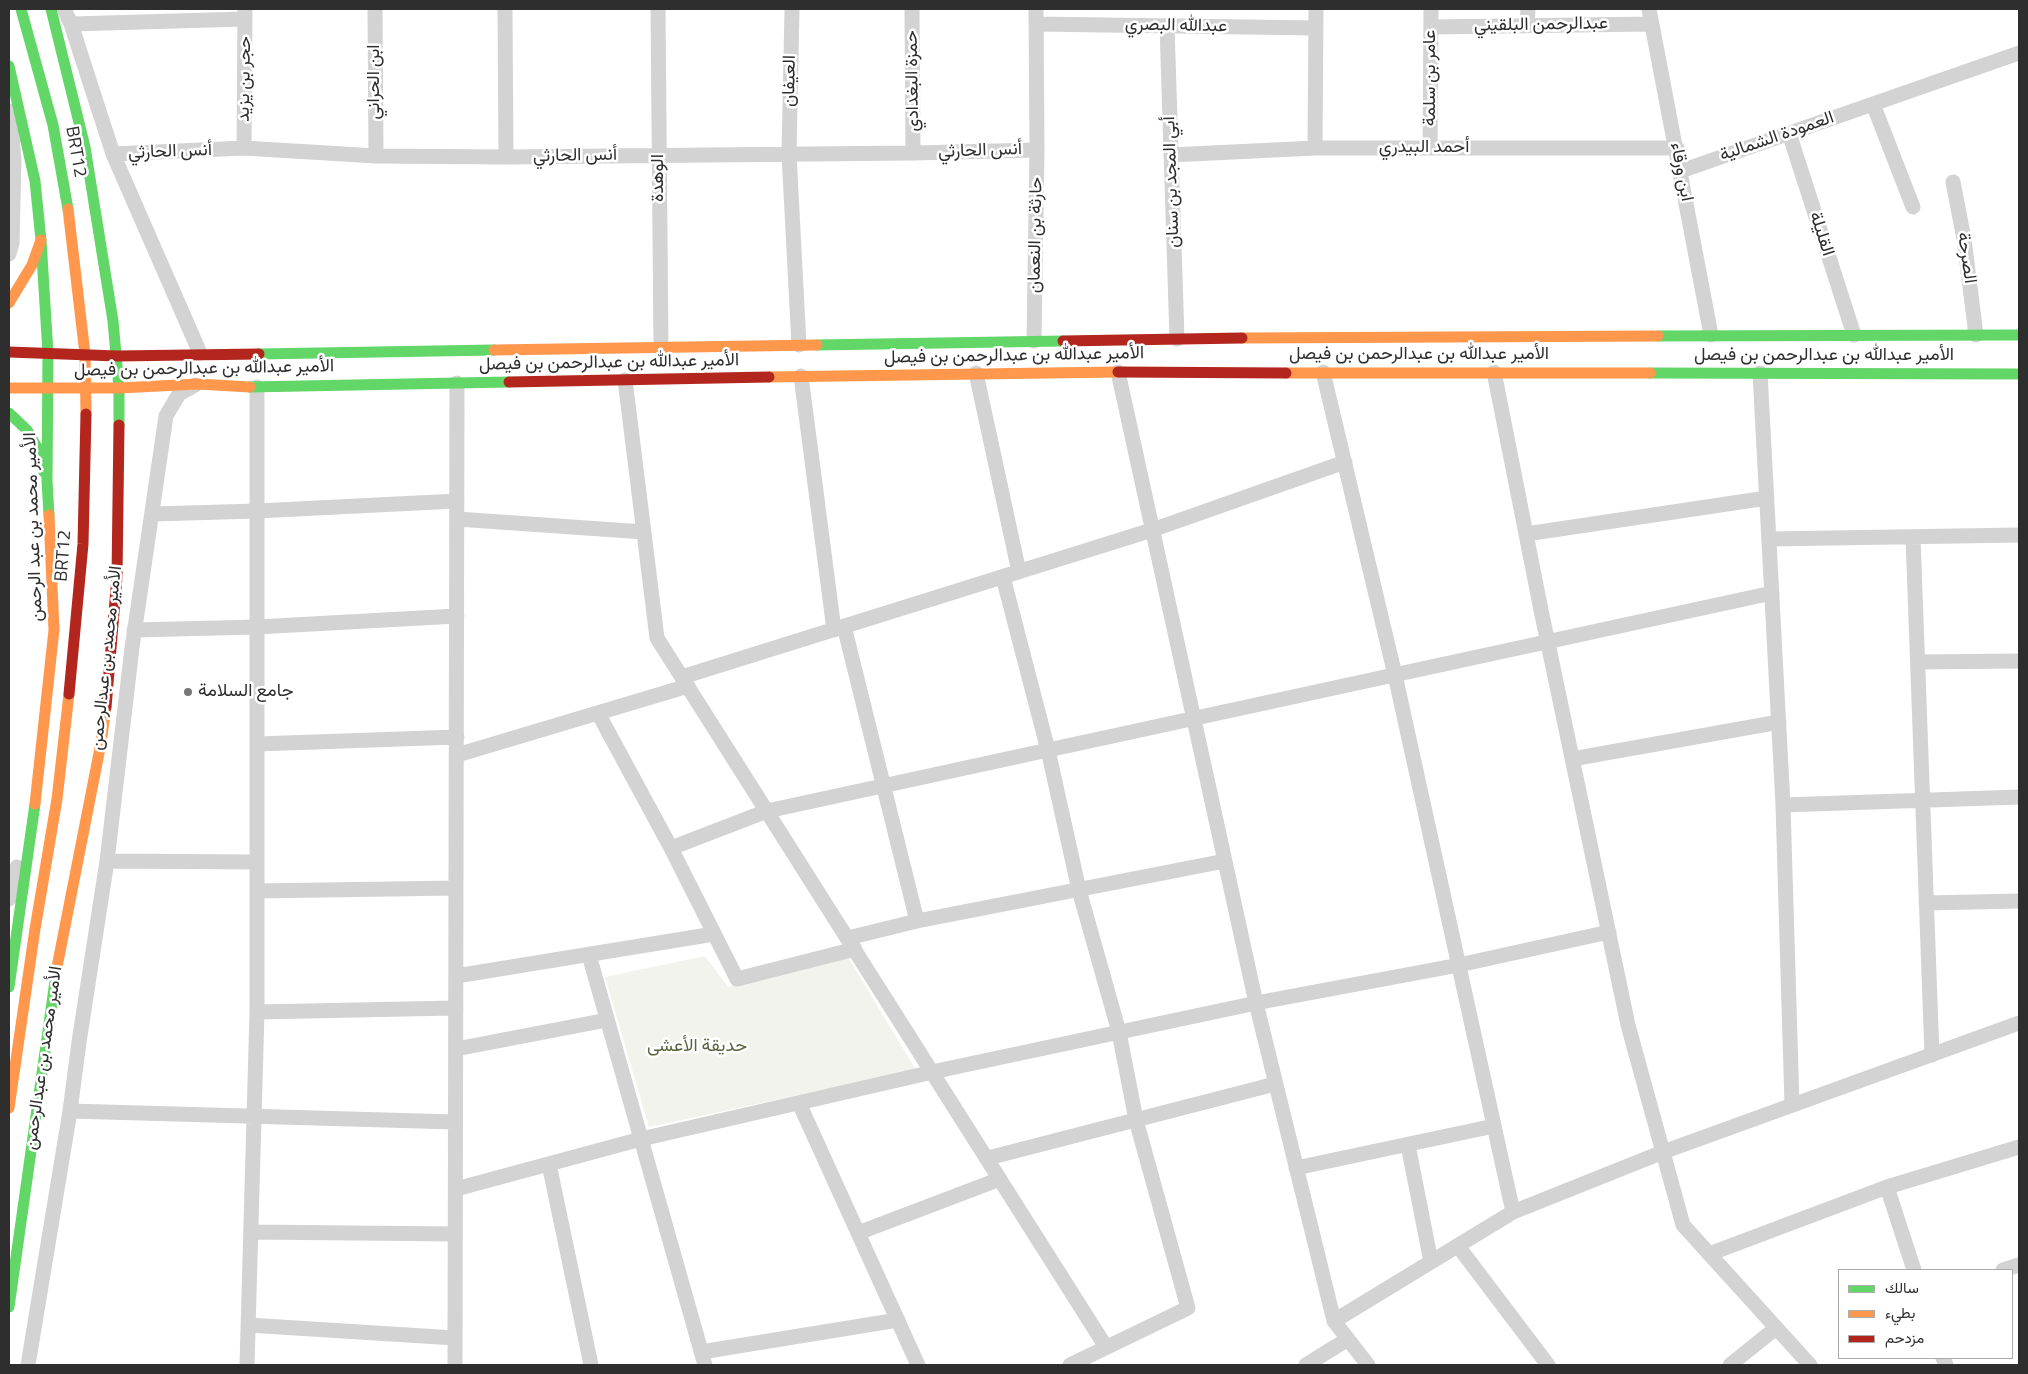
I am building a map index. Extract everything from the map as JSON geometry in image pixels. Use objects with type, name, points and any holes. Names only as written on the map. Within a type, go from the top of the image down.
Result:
[{"type":"main road","name":"BRT12","points":[[9,1108],[35,929],[57,799],[73,664],[83,544],[86,413],[85,354],[69,216],[53,125],[20,9]]},
{"type":"main road","name":"الأمير محمد بن عبدالرحمن","points":[[9,1307],[56,973],[101,743],[109,677],[119,509],[117,356],[113,321],[86,147],[51,9]]},
{"type":"main road","name":"الأمير محمد بن عبد الرحمن","points":[[9,66],[35,181],[41,240],[48,353],[47,481],[54,630],[36,798],[9,987]]},
{"type":"main road","points":[[9,302],[32,265],[41,240]]},
{"type":"main road","name":"الأمير عبدالله بن عبدالرحمن بن فيصل","points":[[9,352],[117,356],[200,353],[1177,339],[2019,335]]},
{"type":"main road","name":"الأمير عبدالله بن عبدالرحمن بن فيصل","points":[[9,388],[85,389],[198,384],[257,387],[801,376],[1118,372],[2019,374]]},
{"type":"main road","points":[[9,413],[27,430],[38,448],[47,481]]},
{"type":"street","points":[[64,9],[113,154],[200,353]]},
{"type":"street","name":"ابن الحراني","points":[[375,9],[376,156]]},
{"type":"street","points":[[504,9],[506,157]]},
{"type":"street","name":"الوهدة","points":[[658,9],[661,347]]},
{"type":"street","name":"العيفان","points":[[792,9],[789,154],[799,345]]},
{"type":"street","name":"حمزة البغدادي","points":[[912,9],[914,153]]},
{"type":"street","name":"حارثة بن النعمان","points":[[1034,341],[1037,150],[1036,9]]},
{"type":"street","points":[[1315,148],[1316,9]]},
{"type":"street","name":"عامر بن سلمة","points":[[1430,148],[1431,9]]},
{"type":"street","points":[[1527,25],[1528,9]]},
{"type":"street","points":[[70,24],[118,16],[245,14]]},
{"type":"street","name":"حجر بن يزيد","points":[[244,148],[245,14]]},
{"type":"street","name":"عبدالرحمن البلقيني","points":[[1431,27],[1527,25],[1650,16]]},
{"type":"street","name":"ابن ورقاء","points":[[1650,16],[1712,336]]},
{"type":"street","name":"عبدالله البصري","points":[[1036,24],[1316,28]]},
{"type":"street","name":"أبي المجد بن سنان","points":[[1167,26],[1177,339]]},
{"type":"street","name":"العمودة الشمالية","points":[[1681,170],[2019,53]]},
{"type":"street","points":[[9,92],[14,160],[12,243],[9,254]]},
{"type":"street","points":[[1873,104],[1913,207]]},
{"type":"street","name":"القليلة","points":[[1789,133],[1854,335]]},
{"type":"street","name":"أنس الحارثي","points":[[113,154],[244,148],[376,156],[506,157],[1037,150]]},
{"type":"street","name":"أحمد البيدري","points":[[1171,155],[1315,148],[1676,148]]},
{"type":"street","name":"الصرحة","points":[[1952,182],[1964,239],[1976,335]]},
{"type":"street","points":[[1118,372],[1256,1003],[1334,1321],[1368,1365]]},
{"type":"street","points":[[1324,372],[1394,675],[1513,1212]]},
{"type":"street","points":[[1494,372],[1628,1025],[1683,1225],[1810,1365]]},
{"type":"street","points":[[976,373],[1019,572]]},
{"type":"street","points":[[1760,373],[1783,805],[1792,1105]]},
{"type":"street","points":[[801,376],[839,628],[884,786],[917,922]]},
{"type":"street","points":[[625,380],[657,638],[1106,1347]]},
{"type":"street","points":[[455,1365],[457,383]]},
{"type":"street","points":[[28,1365],[70,1111],[107,861],[134,630],[153,514],[166,416],[179,394],[198,384]]},
{"type":"street","points":[[247,1365],[257,1012],[257,387]]},
{"type":"street","points":[[457,755],[598,713],[839,628],[1152,530],[1344,462]]},
{"type":"street","points":[[1526,534],[1767,498]]},
{"type":"street","points":[[153,514],[457,501]]},
{"type":"street","points":[[457,519],[644,532]]},
{"type":"street","points":[[1769,539],[2019,535]]},
{"type":"street","points":[[1913,537],[1932,1055]]},
{"type":"street","points":[[1002,577],[1048,750],[1079,890],[1119,1032],[1136,1120],[1188,1308],[1070,1365]]},
{"type":"street","points":[[671,848],[767,811],[1772,594]]},
{"type":"street","points":[[115,596],[132,648]]},
{"type":"street","points":[[134,630],[257,627],[457,616]]},
{"type":"street","points":[[109,677],[132,648]]},
{"type":"street","points":[[1918,662],[2019,661]]},
{"type":"street","points":[[598,713],[671,848],[737,979],[917,922],[1224,861]]},
{"type":"street","points":[[1572,758],[1779,722]]},
{"type":"street","points":[[257,744],[457,737]]},
{"type":"street","points":[[1783,805],[2019,796]]},
{"type":"street","points":[[9,899],[36,798]]},
{"type":"street","points":[[107,861],[257,862]]},
{"type":"street","points":[[257,892],[456,888]]},
{"type":"street","points":[[1926,903],[2019,901]]},
{"type":"street","points":[[456,1189],[641,1139],[933,1072],[1256,1003],[1459,965],[1609,932]]},
{"type":"street","points":[[456,976],[714,934]]},
{"type":"street","points":[[589,955],[703,1359],[898,1320]]},
{"type":"street","points":[[257,1012],[456,1008]]},
{"type":"street","points":[[456,1049],[608,1020]]},
{"type":"street","points":[[1334,1321],[1513,1212],[1663,1152],[2019,1023]]},
{"type":"street","points":[[988,1158],[1276,1084]]},
{"type":"street","points":[[799,1102],[918,1365]]},
{"type":"street","points":[[70,1111],[456,1122]]},
{"type":"street","points":[[1296,1168],[1494,1126]]},
{"type":"street","points":[[1408,1145],[1432,1262]]},
{"type":"street","points":[[1709,1254],[1887,1188],[2019,1147]]},
{"type":"street","points":[[549,1164],[591,1365]]},
{"type":"street","points":[[858,1233],[1000,1179]]},
{"type":"street","points":[[1887,1188],[1914,1269]]},
{"type":"street","points":[[251,1232],[455,1234]]},
{"type":"street","points":[[1458,1246],[1548,1365]]},
{"type":"street","points":[[2006,1269],[2019,1265]]},
{"type":"street","points":[[248,1325],[455,1338]]},
{"type":"street","points":[[1730,1365],[1776,1328]]},
{"type":"street","points":[[1306,1365],[1348,1339]]},
{"type":"green space","name":"حديقة الأعشى","points":[[845,952],[916,1070],[649,1127],[605,977],[705,956],[728,987]]},
{"type":"traffic: fast","points":[[21,9],[53,125],[68,209]]},
{"type":"traffic: fast","points":[[51,9],[85,147],[113,321],[119,388],[119,425]]},
{"type":"traffic: fast","points":[[9,66],[35,181],[41,240],[48,353],[47,481],[49,515]]},
{"type":"traffic: fast","points":[[1658,336],[2019,335]]},
{"type":"traffic: fast","points":[[817,345],[1063,341]]},
{"type":"traffic: fast","points":[[259,354],[494,350]]},
{"type":"traffic: fast","points":[[1650,373],[2019,374]]},
{"type":"traffic: fast","points":[[250,387],[509,382]]},
{"type":"traffic: fast","points":[[9,413],[27,430],[38,449],[44,472]]},
{"type":"traffic: fast","points":[[9,987],[35,804]]},
{"type":"traffic: fast","points":[[9,1307],[57,967]]},
{"type":"traffic: slow","points":[[68,209],[85,354],[86,414]]},
{"type":"traffic: slow","points":[[9,303],[32,265],[41,240]]},
{"type":"traffic: slow","points":[[1242,338],[1658,336]]},
{"type":"traffic: slow","points":[[494,350],[817,345]]},
{"type":"traffic: slow","points":[[769,377],[1118,372]]},
{"type":"traffic: slow","points":[[1286,373],[1650,373]]},
{"type":"traffic: slow","points":[[9,388],[119,388],[198,384],[250,387]]},
{"type":"traffic: slow","points":[[35,804],[54,630],[49,515]]},
{"type":"traffic: slow","points":[[9,1108],[35,929],[57,799],[69,694]]},
{"type":"traffic: slow","points":[[57,967],[101,743],[106,707]]},
{"type":"traffic: jam","points":[[1063,341],[1242,338]]},
{"type":"traffic: jam","points":[[9,352],[117,356],[259,354]]},
{"type":"traffic: jam","points":[[1118,372],[1286,373]]},
{"type":"traffic: jam","points":[[509,382],[769,377]]},
{"type":"traffic: jam","points":[[69,694],[83,544],[86,414]]},
{"type":"traffic: jam","points":[[106,707],[117,577],[119,425]]},
{"type":"place","name":"جامع السلامة","points":[[188,692]]}]
